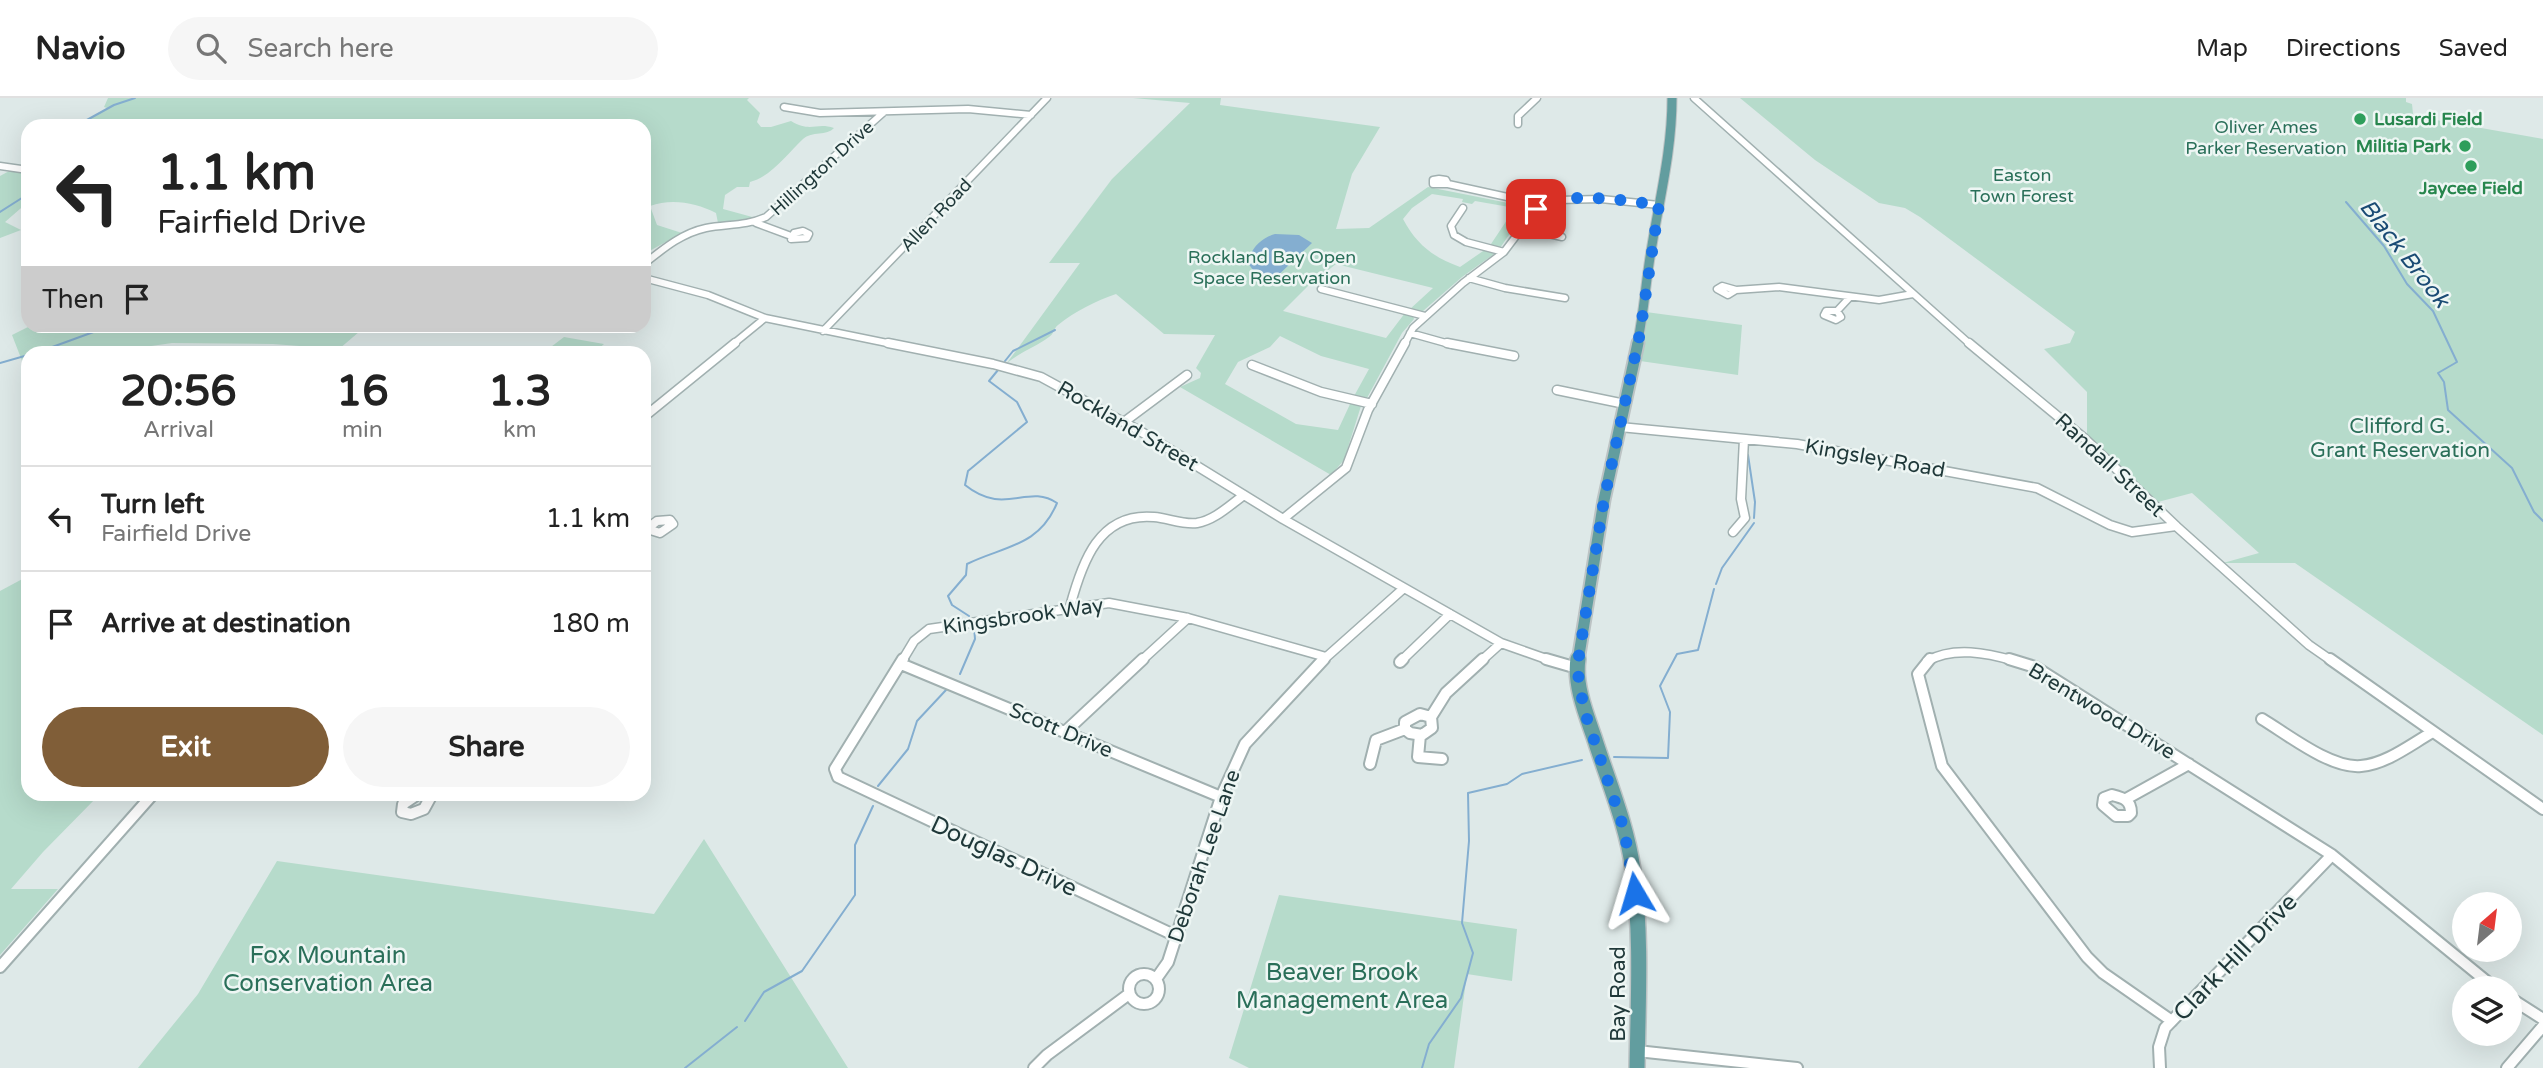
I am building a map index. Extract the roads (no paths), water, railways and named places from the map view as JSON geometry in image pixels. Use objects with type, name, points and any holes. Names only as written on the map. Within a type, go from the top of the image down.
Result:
[{"type":"main road","name":"Bay Road","points":[[1637,1068],[1639,968],[1633,870],[1624,829],[1584,710],[1577,668],[1604,500],[1640,333],[1672,127],[1668,98]]},
{"type":"street","name":"Allen Road","points":[[823,331],[1048,98]]},
{"type":"street","points":[[1518,124],[1518,116],[1537,98]]},
{"type":"street","name":"Randall Street","points":[[1694,98],[1913,294],[2084,438],[2176,526],[2309,645],[2543,809]]},
{"type":"street","points":[[784,107],[821,113],[968,109],[1031,115]]},
{"type":"street","name":"Hillington Drive","points":[[651,258],[673,241],[694,231],[756,222],[766,217],[884,112]]},
{"type":"street","points":[[0,166],[21,169]]},
{"type":"street","points":[[0,174],[11,168]]},
{"type":"street","points":[[1448,184],[1524,201],[1538,207]]},
{"type":"street","points":[[1283,519],[1346,468],[1371,404],[1410,333],[1425,316],[1469,278],[1504,252],[1538,207],[1558,200],[1601,198],[1659,205]]},
{"type":"street","points":[[1463,208],[1451,226],[1454,235],[1466,242],[1504,252]]},
{"type":"street","points":[[756,222],[791,236]]},
{"type":"street","points":[[1522,228],[1562,237]]},
{"type":"street","points":[[1469,278],[1505,288],[1565,298]]},
{"type":"street","name":"Rockland Street","points":[[651,280],[708,295],[765,318],[1027,372],[1055,384],[1124,422],[1283,519],[1501,643],[1577,668]]},
{"type":"street","points":[[1736,290],[1780,287],[1879,300],[1913,294]]},
{"type":"street","points":[[1321,289],[1425,316]]},
{"type":"street","points":[[1837,312],[1850,297]]},
{"type":"street","points":[[651,411],[765,318]]},
{"type":"street","points":[[1410,333],[1462,347],[1514,356]]},
{"type":"street","points":[[1252,365],[1321,392],[1371,404]]},
{"type":"street","points":[[1124,422],[1187,375]]},
{"type":"street","points":[[1557,390],[1625,404]]},
{"type":"street","name":"Kingsley Road","points":[[1620,427],[1823,449],[2037,488],[2061,497],[2121,529],[2142,532],[2176,526]]},
{"type":"street","points":[[1733,532],[1745,518],[1741,499],[1744,439]]},
{"type":"street","points":[[1070,607],[1074,591],[1092,555],[1107,529],[1114,523],[1135,516],[1197,523],[1207,520],[1244,495]]},
{"type":"street","name":"Deborah Lee Lane","points":[[1129,994],[1136,1002],[1152,1001],[1159,992],[1156,979],[1168,962],[1221,797],[1245,744],[1326,657],[1404,588]]},
{"type":"street","name":"Kingsbrook Way","points":[[835,772],[920,634],[929,629],[1109,603],[1188,618],[1326,657]]},
{"type":"street","points":[[1400,662],[1450,614]]},
{"type":"street","points":[[1066,731],[1188,618]]},
{"type":"street","points":[[1420,736],[1432,728],[1431,717],[1446,694],[1501,643]]},
{"type":"street","name":"Brentwood Drive","points":[[2172,1021],[2103,973],[2087,957],[1942,766],[1918,674],[1921,664],[1930,656],[1958,652],[2015,660],[2035,667],[2332,855],[2372,885],[2432,939],[2479,976]]},
{"type":"street","name":"Scott Drive","points":[[901,664],[1221,797]]},
{"type":"street","points":[[1405,729],[1405,722],[1412,716],[1431,717]]},
{"type":"street","points":[[2262,719],[2333,760],[2357,767],[2372,763],[2431,733]]},
{"type":"street","points":[[1405,729],[1420,736]]},
{"type":"street","points":[[1370,764],[1376,740],[1405,729]]},
{"type":"street","points":[[1420,736],[1418,757],[1441,759]]},
{"type":"street","points":[[2126,799],[2189,764]]},
{"type":"street","name":"Douglas Drive","points":[[835,772],[845,781],[1176,936]]},
{"type":"street","points":[[0,967],[147,801]]},
{"type":"street","points":[[408,801],[403,804],[402,812],[413,814],[426,807],[429,801]]},
{"type":"street","name":"Clark Hill Drive","points":[[2160,1068],[2159,1047],[2165,1028],[2257,936],[2332,855]]},
{"type":"street","points":[[1034,1068],[1057,1047],[1129,994],[1130,982],[1138,976],[1147,975],[1156,979]]},
{"type":"street","points":[[2522,1006],[2543,1019]]},
{"type":"street","points":[[2507,1068],[2543,1026]]},
{"type":"street","points":[[1637,1051],[1797,1068]]},
{"type":"water","points":[[1275,234],[1299,235],[1312,243],[1271,282],[1258,277],[1248,263],[1257,245]]},
{"type":"waterway","points":[[89,119],[114,105],[135,98]]},
{"type":"waterway","points":[[0,212],[21,199]]},
{"type":"waterway","name":"Black Brook","points":[[2346,202],[2384,246],[2407,284],[2433,311],[2457,362],[2438,373],[2444,382],[2448,410],[2512,468],[2534,512],[2543,521]]},
{"type":"waterway","points":[[1005,361],[1013,351],[1055,330]]},
{"type":"waterway","points":[[55,346],[91,333]]},
{"type":"waterway","points":[[0,363],[21,357]]},
{"type":"waterway","points":[[969,616],[952,605],[948,596],[966,575],[967,564],[1030,537],[1049,518],[1057,503],[1036,496],[992,498],[965,485],[968,471],[1027,422],[1017,402],[989,381],[998,370]]},
{"type":"waterway","points":[[1748,455],[1755,502],[1754,518]]},
{"type":"waterway","points":[[1716,584],[1722,568],[1754,523]]},
{"type":"waterway","points":[[1614,757],[1668,758],[1670,712],[1660,686],[1677,654],[1698,650],[1714,589]]},
{"type":"waterway","points":[[960,674],[975,639],[974,627]]},
{"type":"waterway","points":[[878,786],[908,749],[917,721],[946,690]]},
{"type":"waterway","points":[[1422,1068],[1429,1044],[1461,998],[1473,953],[1462,923],[1469,841],[1468,793],[1507,784],[1522,774],[1582,760]]},
{"type":"waterway","points":[[745,1021],[764,992],[802,971],[855,895],[855,845],[873,806]]},
{"type":"waterway","points":[[685,1068],[737,1027]]},
{"type":"place","name":"Lusardi Field","points":[[2360,119]]},
{"type":"place","name":"Militia Park","points":[[2465,146]]},
{"type":"place","name":"Jaycee Field","points":[[2471,166]]},
{"type":"park label","name":"Oliver Ames Parker Reservation","points":[[2266,137]]},
{"type":"park label","name":"Easton Town Forest","points":[[2022,185]]},
{"type":"park label","name":"Rockland Bay Open Space Reservation","points":[[1272,267]]},
{"type":"park label","name":"Clifford G. Grant Reservation","points":[[2400,438]]},
{"type":"park label","name":"Fox Mountain Conservation Area","points":[[328,969]]},
{"type":"park label","name":"Beaver Brook Management Area","points":[[1342,986]]}]
